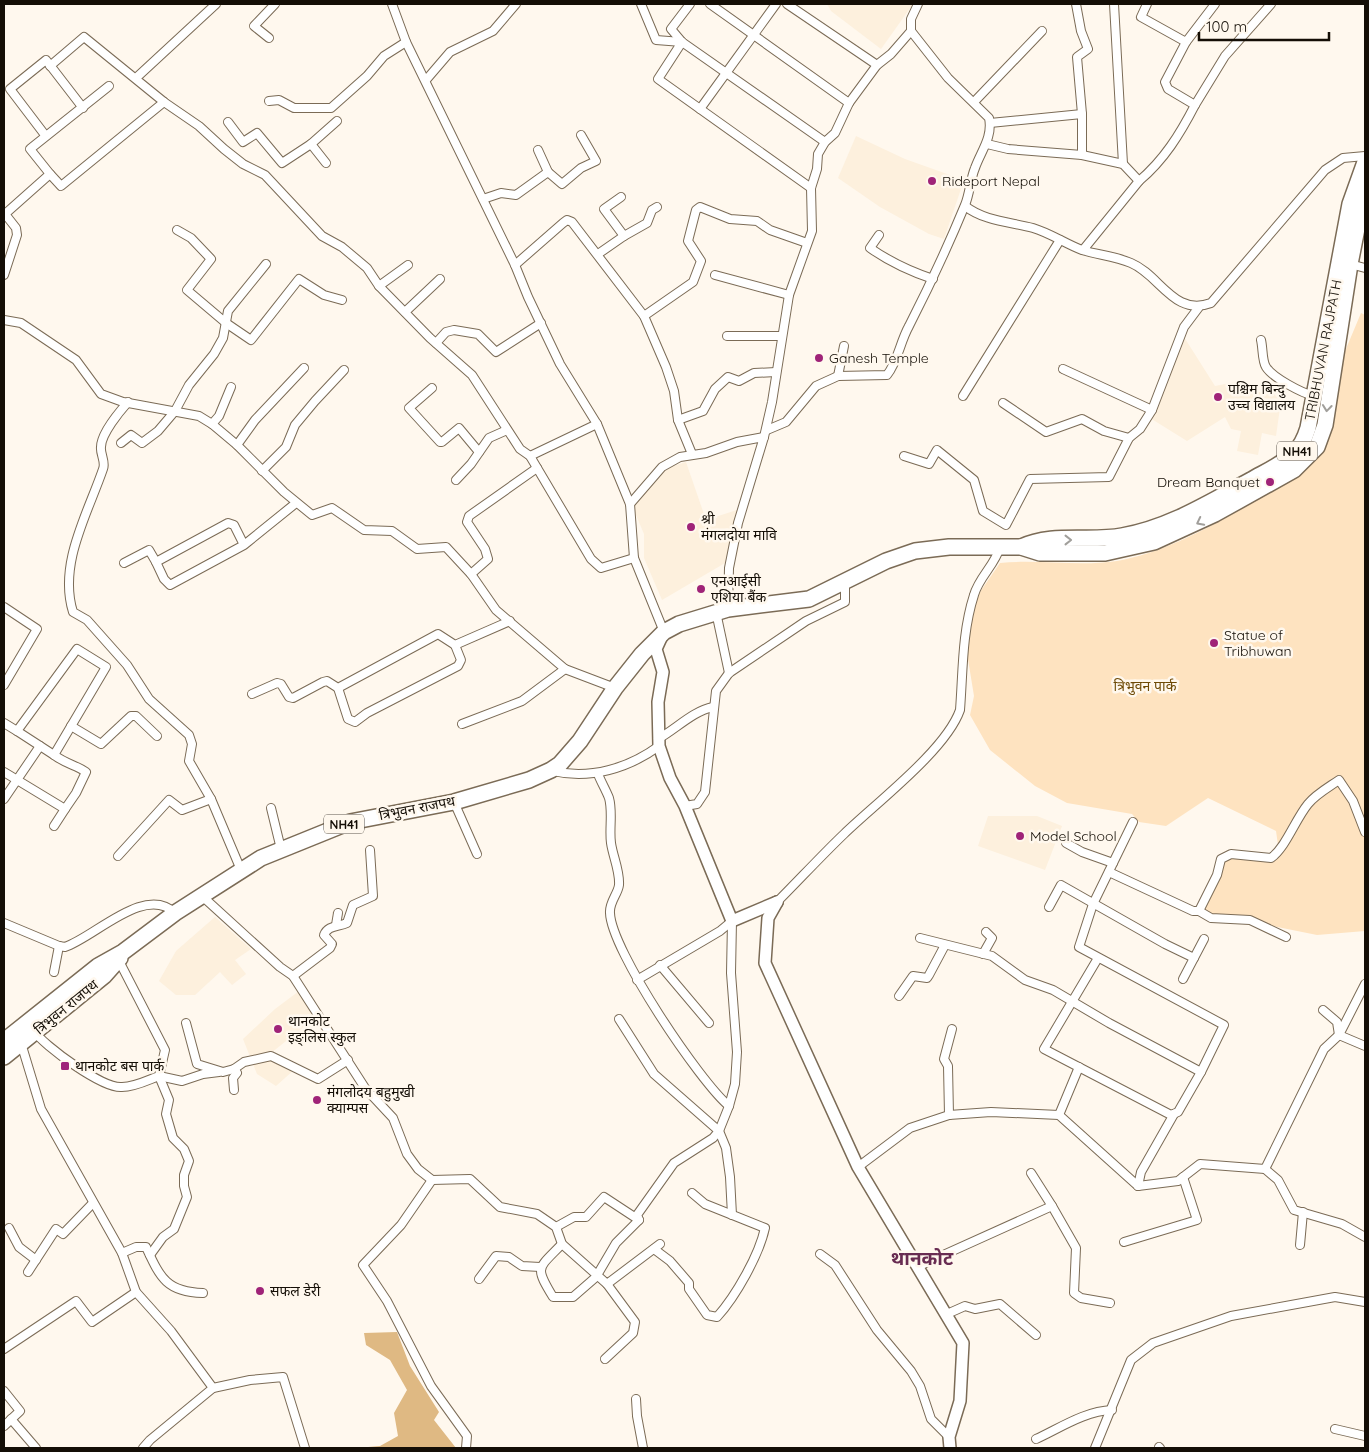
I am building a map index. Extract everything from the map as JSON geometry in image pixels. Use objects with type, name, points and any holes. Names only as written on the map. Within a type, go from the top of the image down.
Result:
[{"type":"highway","name":"TRIBHUVAN RAJPATH","points":[[1170,529],[1293,455],[1304,441],[1350,204],[1359,174],[1365,162]]},
{"type":"highway","name":"TRIBHUVAN RAJPATH","points":[[580,741],[615,688],[642,654],[664,632],[693,618],[722,610],[809,599],[886,561],[915,551],[949,547],[1021,547],[1040,553],[1105,553],[1132,548],[1294,470],[1317,447],[1325,425],[1350,264],[1365,188]]},
{"type":"highway","name":"त्रिभुवन राजपथ","points":[[4,1041],[31,1027],[98,966],[121,956],[175,913],[241,870],[281,849],[350,822],[454,802],[530,780],[560,764],[580,741]]},
{"type":"highway","name":"त्रिभुवन राजपथ","points":[[4,1057],[21,1043],[31,1027]]},
{"type":"street","points":[[136,78],[216,4]]},
{"type":"street","points":[[269,38],[251,25],[275,4]]},
{"type":"street","points":[[392,4],[406,42],[515,264],[560,364],[597,424],[630,504],[634,558],[664,632],[656,649],[664,672],[658,702],[658,742],[670,778],[685,806],[732,921],[731,973],[737,1052],[735,1084],[729,1106],[719,1131],[713,1138],[674,1163],[637,1215],[639,1220]]},
{"type":"street","points":[[426,80],[450,52],[493,31],[516,4]]},
{"type":"street","points":[[641,4],[656,40],[682,42]]},
{"type":"street","points":[[690,4],[671,29],[682,42],[825,142]]},
{"type":"street","points":[[710,4],[849,103]]},
{"type":"street","points":[[700,109],[776,4]]},
{"type":"street","points":[[787,4],[877,65]]},
{"type":"street","points":[[630,504],[662,466],[680,456],[706,453],[765,434],[786,422],[816,386],[838,376],[887,375],[892,369],[909,326],[933,279],[965,206],[972,176],[987,144],[990,123],[989,118],[948,78],[911,31],[911,19],[918,4]]},
{"type":"street","points":[[1076,4],[1081,31],[1088,49],[1077,57],[1082,114],[1082,155]]},
{"type":"street","points":[[1114,4],[1123,164]]},
{"type":"street","points":[[1147,4],[1140,17],[1186,42]]},
{"type":"street","points":[[1195,105],[1168,89],[1165,82],[1186,42],[1215,4]]},
{"type":"street","points":[[1083,250],[1139,181],[1153,169],[1179,136],[1195,105],[1225,56],[1271,4]]},
{"type":"street","points":[[728,673],[722,610],[729,568],[740,512],[765,434],[789,295],[813,223],[810,188],[817,169],[818,154],[825,142],[835,133],[849,103],[877,65],[911,31]]},
{"type":"street","points":[[974,102],[1042,31]]},
{"type":"street","points":[[50,66],[84,37],[164,102],[199,126],[243,164],[264,175],[322,236],[342,247],[367,268],[379,286],[436,343],[472,375],[520,449],[530,456],[587,552],[601,568],[634,558]]},
{"type":"street","points":[[269,101],[279,100],[294,108],[331,108],[367,76],[384,56],[406,42]]},
{"type":"street","points":[[682,42],[658,79],[810,188]]},
{"type":"street","points":[[45,135],[10,90],[46,60],[83,108]]},
{"type":"street","points":[[110,86],[45,135],[30,149],[61,186],[164,102]]},
{"type":"street","points":[[990,123],[1082,114]]},
{"type":"street","points":[[228,122],[244,142],[257,133],[282,163],[311,144],[337,121]]},
{"type":"street","points":[[538,150],[548,172],[562,184],[582,168],[596,161],[581,135]]},
{"type":"street","points":[[311,144],[326,163]]},
{"type":"street","points":[[987,144],[1008,149],[1082,155],[1123,164],[1139,181]]},
{"type":"street","points":[[965,206],[974,213],[1036,229],[1083,250],[1130,262],[1145,270],[1166,293],[1181,302],[1199,307],[1211,303],[1326,170],[1343,158],[1365,156]]},
{"type":"street","points":[[483,199],[500,192],[516,195],[548,172]]},
{"type":"street","points":[[4,275],[17,235],[16,228],[5,214],[50,174]]},
{"type":"street","points":[[621,197],[604,209],[624,236]]},
{"type":"street","points":[[598,254],[647,223],[652,210],[657,207]]},
{"type":"street","points":[[644,316],[693,282],[701,260],[688,241],[696,210],[700,207],[730,219],[757,222],[770,230],[807,243]]},
{"type":"street","points":[[515,264],[567,220],[572,222],[644,316],[666,366],[674,391],[678,420],[692,454]]},
{"type":"street","points":[[177,230],[191,238],[211,259],[187,290],[226,323],[251,340],[299,280],[324,295],[342,300]]},
{"type":"street","points":[[879,236],[870,248],[888,258],[893,264],[933,279]]},
{"type":"street","points":[[963,396],[1060,240]]},
{"type":"street","points":[[121,443],[131,435],[142,443],[158,431],[175,411],[189,385],[214,354],[223,338],[228,311],[266,264]]},
{"type":"street","points":[[1350,264],[1365,268]]},
{"type":"street","points":[[379,286],[408,265]]},
{"type":"street","points":[[715,275],[789,295]]},
{"type":"street","points":[[405,312],[440,279]]},
{"type":"street","points":[[904,456],[929,464],[936,450],[974,480],[983,511],[1006,525],[1030,479],[1109,477],[1129,438],[1140,429],[1152,410],[1184,328],[1199,307]]},
{"type":"street","points":[[4,320],[21,323],[76,360],[101,394],[123,402],[199,416],[212,424],[237,445],[296,503],[312,515],[332,508],[364,530],[392,531],[417,548],[446,547],[471,574],[496,610],[564,669],[615,688]]},
{"type":"street","points":[[436,343],[446,332],[454,330],[478,334],[496,352],[541,323]]},
{"type":"street","points":[[727,336],[782,336]]},
{"type":"street","points":[[1261,340],[1264,366],[1286,383],[1314,396]]},
{"type":"street","points":[[838,376],[844,346]]},
{"type":"street","points":[[237,445],[255,420],[304,368]]},
{"type":"street","points":[[1063,368],[1152,410]]},
{"type":"street","points":[[262,471],[286,447],[295,425],[344,370]]},
{"type":"street","points":[[678,420],[703,411],[715,389],[728,377],[738,381],[754,373],[776,372]]},
{"type":"street","points":[[212,424],[219,416],[230,386]]},
{"type":"street","points":[[432,388],[410,408],[440,442],[459,428],[479,452]]},
{"type":"street","points":[[128,402],[116,414],[100,445],[104,466],[84,516],[70,569],[69,599],[73,612],[87,620],[126,665],[149,699],[189,735],[192,744],[189,760],[212,799],[241,870]]},
{"type":"street","points":[[1003,403],[1046,432],[1082,419],[1104,431],[1129,438]]},
{"type":"street","points":[[530,456],[597,424]]},
{"type":"street","points":[[456,480],[471,464],[489,438],[507,430]]},
{"type":"street","points":[[471,574],[488,559],[485,549],[467,522],[468,516],[537,468]]},
{"type":"street","points":[[124,564],[149,550],[164,579],[170,585],[244,545],[296,503]]},
{"type":"street","points":[[156,562],[228,523],[234,525],[244,545]]},
{"type":"street","points":[[949,1443],[960,1401],[963,1343],[858,1167],[765,963],[768,918],[777,902],[843,835],[934,751],[956,721],[960,710],[965,634],[974,592],[997,556],[1000,547]]},
{"type":"street","points":[[685,806],[697,804],[705,792],[716,691],[728,673],[806,620],[845,602],[845,581]]},
{"type":"street","points":[[4,607],[37,629],[5,680]]},
{"type":"street","points":[[454,645],[510,621]]},
{"type":"street","points":[[252,694],[277,683],[281,684],[289,697],[293,698],[327,681],[338,688],[348,719],[355,722],[366,712],[458,666],[461,660],[454,645],[438,634],[338,688]]},
{"type":"street","points":[[17,732],[77,649],[106,667],[54,755]]},
{"type":"street","points":[[462,724],[522,701],[564,669]]},
{"type":"street","points":[[551,770],[598,774],[642,759],[658,742],[702,710],[713,707]]},
{"type":"street","points":[[71,726],[102,744],[130,716],[136,716],[157,736]]},
{"type":"street","points":[[4,723],[67,765],[79,767],[86,772],[76,793],[54,826]]},
{"type":"street","points":[[4,799],[40,746]]},
{"type":"street","points":[[4,772],[65,809]]},
{"type":"street","points":[[598,774],[609,798],[612,844],[619,886],[612,900],[609,914],[621,946],[637,980],[716,1095],[729,1106]]},
{"type":"street","points":[[1199,911],[1217,875],[1221,859],[1231,854],[1271,858],[1279,852],[1282,843],[1309,802],[1339,780],[1352,800],[1365,832]]},
{"type":"street","points":[[118,856],[169,800],[182,810],[212,799]]},
{"type":"street","points":[[454,802],[477,854]]},
{"type":"street","points":[[270,808],[281,849]]},
{"type":"street","points":[[1133,822],[1093,904],[1079,947],[1224,1025],[1201,1072],[1178,1112],[1174,1114],[1141,1172],[1138,1186]]},
{"type":"street","points":[[1066,843],[1082,852],[1113,863]]},
{"type":"street","points":[[293,976],[330,948],[332,944],[324,933],[336,925],[347,923],[353,905],[373,896],[370,850]]},
{"type":"street","points":[[1109,872],[1211,918],[1250,920],[1286,937]]},
{"type":"street","points":[[1049,907],[1061,885],[1194,958]]},
{"type":"street","points":[[202,896],[280,967],[293,976],[365,1088],[393,1118],[408,1154],[418,1169],[432,1180],[470,1179],[500,1207],[537,1214],[556,1227],[562,1244],[596,1277],[607,1284],[635,1322],[633,1333],[605,1359]]},
{"type":"street","points":[[637,980],[720,931],[732,921],[777,902]]},
{"type":"street","points":[[4,923],[59,946],[72,945],[129,910],[147,905],[168,907],[175,913]]},
{"type":"street","points":[[336,925],[338,913]]},
{"type":"street","points":[[983,954],[992,938],[986,932]]},
{"type":"street","points":[[920,938],[992,956],[1025,980],[1053,990],[1071,1002],[1201,1072]]},
{"type":"street","points":[[1183,979],[1204,938]]},
{"type":"street","points":[[900,996],[913,976],[927,978],[945,945]]},
{"type":"street","points":[[54,972],[59,946]]},
{"type":"street","points":[[121,956],[165,1050],[159,1076],[169,1100],[166,1114],[173,1138],[184,1149],[189,1161],[184,1181],[187,1197],[174,1228],[163,1237],[150,1255]]},
{"type":"street","points":[[1098,958],[1044,1049],[1171,1115],[1174,1114]]},
{"type":"street","points":[[660,966],[709,1023]]},
{"type":"street","points":[[1265,1169],[1324,1050],[1339,1035],[1365,984]]},
{"type":"street","points":[[1323,1010],[1337,1022],[1339,1035]]},
{"type":"street","points":[[619,1018],[654,1074],[719,1131],[726,1148],[732,1215]]},
{"type":"street","points":[[186,1023],[197,1064],[223,1072]]},
{"type":"street","points":[[31,1027],[47,1046],[87,1072],[121,1088],[159,1076],[182,1082],[203,1074],[234,1069],[244,1062],[271,1056],[318,1079],[348,1060]]},
{"type":"street","points":[[949,1115],[948,1066],[944,1059],[952,1029]]},
{"type":"street","points":[[1339,1035],[1365,1046]]},
{"type":"street","points":[[21,1043],[41,1109],[92,1203],[122,1253],[136,1292],[172,1331],[213,1388]]},
{"type":"street","points":[[1059,1115],[1079,1067]]},
{"type":"street","points":[[234,1069],[237,1073],[233,1078],[234,1090]]},
{"type":"street","points":[[858,1167],[910,1128],[949,1115],[990,1112],[1059,1115],[1138,1186],[1178,1181],[1200,1164],[1265,1169],[1278,1180],[1294,1210],[1342,1224],[1365,1238]]},
{"type":"street","points":[[1031,1173],[1076,1248],[1074,1293],[1081,1298],[1110,1303]]},
{"type":"street","points":[[1124,1242],[1197,1220],[1183,1177]]},
{"type":"street","points":[[432,1180],[401,1225],[363,1265],[387,1301],[431,1386],[467,1436],[466,1448]]},
{"type":"street","points":[[607,1284],[657,1247],[689,1283],[689,1289],[707,1315],[717,1317],[727,1306],[762,1242],[765,1228],[705,1204],[692,1193]]},
{"type":"street","points":[[556,1227],[574,1217],[586,1217],[604,1197],[639,1220]]},
{"type":"street","points":[[28,1272],[56,1229],[62,1234],[92,1203]]},
{"type":"street","points":[[918,1266],[1052,1206]]},
{"type":"street","points":[[1300,1245],[1303,1212]]},
{"type":"street","points":[[562,1244],[540,1267],[540,1275],[553,1297],[573,1297],[596,1277],[616,1243],[639,1220]]},
{"type":"street","points":[[9,1228],[19,1247],[36,1260]]},
{"type":"street","points":[[122,1253],[136,1247],[146,1247],[158,1272],[176,1290],[203,1293]]},
{"type":"street","points":[[820,1254],[835,1264],[877,1330],[911,1371],[920,1386],[930,1418],[949,1443]]},
{"type":"street","points":[[480,1278],[496,1256],[510,1257],[522,1266],[540,1267]]},
{"type":"street","points":[[4,1349],[76,1301],[92,1322],[136,1292]]},
{"type":"street","points":[[1096,1448],[1131,1360],[1153,1343],[1231,1316],[1335,1297],[1365,1302]]},
{"type":"street","points":[[947,1314],[965,1306],[975,1309],[1000,1304],[1036,1334]]},
{"type":"street","points":[[143,1448],[150,1440],[213,1388],[250,1380],[283,1377],[305,1448]]},
{"type":"street","points":[[4,1391],[20,1411],[4,1426]]},
{"type":"street","points":[[636,1399],[636,1416],[643,1448]]},
{"type":"street","points":[[1036,1439],[1070,1421],[1099,1411],[1112,1410]]},
{"type":"street","points":[[12,1419],[36,1448]]},
{"type":"street","points":[[1335,1429],[1365,1436]]},
{"type":"shaded area","points":[[827,4],[913,4],[881,49],[831,11]]},
{"type":"shaded area","name":"Rideport Nepal","points":[[856,136],[905,159],[964,180],[944,239],[929,234],[880,207],[838,178]]},
{"type":"shaded area","name":"पश्चिम बिन्दु उच्च विद्यालय","points":[[1184,337],[1215,386],[1235,382],[1235,390],[1273,393],[1281,401],[1276,436],[1262,433],[1258,455],[1237,451],[1241,431],[1231,429],[1225,417],[1187,441],[1150,418]]},
{"type":"shaded area","name":"श्री मंगलदोया मावि","points":[[686,462],[706,520],[746,507],[737,556],[662,600],[644,558],[644,534],[633,508],[639,496],[664,469]]},
{"type":"shaded area","name":"Model School","points":[[988,816],[1037,816],[1062,826],[1045,870],[978,846]]},
{"type":"shaded area","points":[[215,917],[251,949],[235,960],[246,974],[232,985],[220,972],[195,995],[176,995],[159,981],[176,951]]},
{"type":"shaded area","name":"थानकोट इङ्लिस स्कुल","points":[[299,991],[315,1018],[266,1057],[294,1070],[276,1086],[257,1074],[243,1039],[275,1009]]},
{"type":"shaded area","points":[[397,1332],[410,1366],[439,1412],[434,1420],[456,1448],[356,1448],[380,1446],[398,1436],[394,1413],[407,1390],[390,1360],[366,1345],[364,1333]]},
{"type":"green space","name":"त्रिभुवन पार्क","points":[[1361,313],[1365,315],[1365,931],[1317,935],[1199,911],[1221,859],[1279,852],[1276,831],[1208,798],[1166,826],[1139,822],[1132,814],[1067,803],[1035,786],[990,750],[970,715],[974,696],[964,635],[971,605],[1000,563],[1103,563],[1141,555],[1189,537],[1213,525],[1302,472],[1304,441],[1325,399]]},
{"type":"place","name":"Rideport Nepal","points":[[932,181]]},
{"type":"place","name":"Ganesh Temple","points":[[819,358]]},
{"type":"place","name":"पश्चिम बिन्दु उच्च विद्यालय","points":[[1218,397]]},
{"type":"place","name":"Dream Banquet","points":[[1270,482]]},
{"type":"place","name":"श्री मंगलदोया मावि","points":[[691,527]]},
{"type":"place","name":"एनआईसी एशिया बैंक","points":[[701,589]]},
{"type":"place","name":"Statue of Tribhuwan","points":[[1214,643]]},
{"type":"place","name":"Model School","points":[[1020,836]]},
{"type":"place","name":"थानकोट इङ्लिस स्कुल","points":[[278,1029]]},
{"type":"place","name":"थानकोट बस पार्क","points":[[65,1066]]},
{"type":"place","name":"मंगलोदय बहुमुखी क्याम्पस","points":[[317,1100]]},
{"type":"place","name":"सफल डेरी","points":[[260,1291]]},
{"type":"district","name":"थानकोट","points":[[922,1258]]}]
